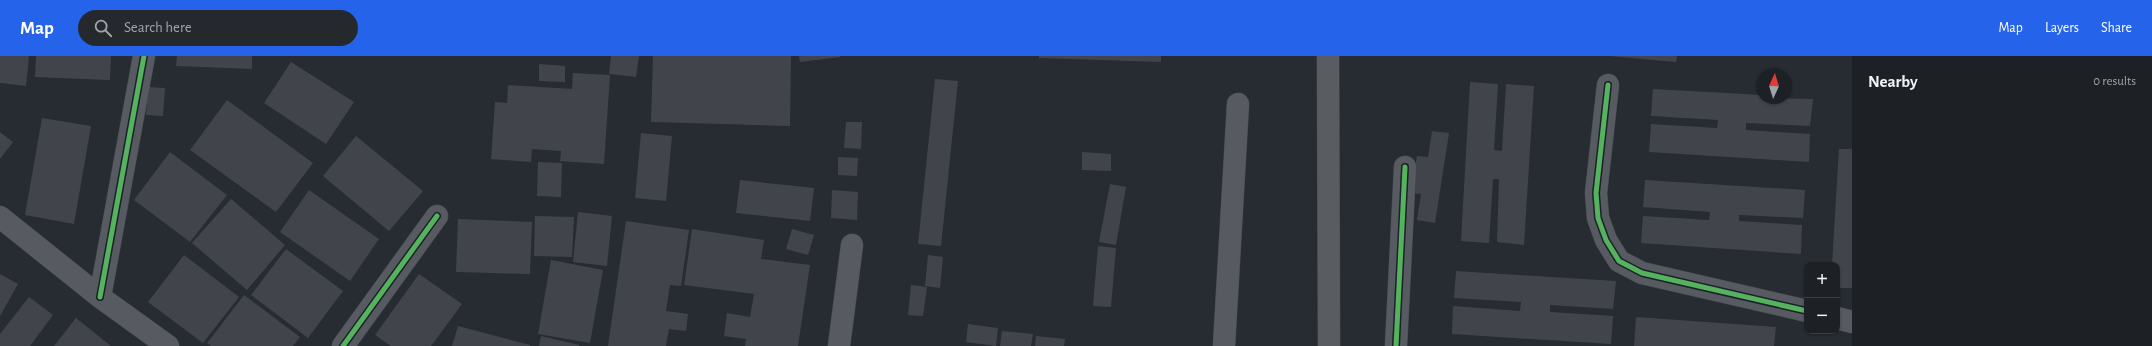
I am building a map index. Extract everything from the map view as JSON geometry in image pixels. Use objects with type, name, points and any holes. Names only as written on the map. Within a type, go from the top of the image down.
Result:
[{"type":"main road","points":[[1328,56],[1329,346]]},
{"type":"street","points":[[100,297],[144,56]]},
{"type":"street","points":[[1608,85],[1596,193],[1598,218],[1606,240],[1620,261],[1642,273],[1804,310]]},
{"type":"street","points":[[1224,346],[1238,104]]},
{"type":"street","points":[[1396,346],[1405,167]]},
{"type":"street","points":[[343,346],[437,216]]},
{"type":"street","points":[[0,217],[100,297],[168,346]]},
{"type":"street","points":[[839,346],[852,245]]},
{"type":"street","points":[[1840,319],[1852,322]]},
{"type":"building","points":[[0,56],[29,56],[26,86],[0,83]]},
{"type":"building","points":[[36,56],[111,56],[110,80],[35,77]]},
{"type":"building","points":[[177,56],[252,56],[252,69],[176,66]]},
{"type":"building","points":[[611,56],[639,56],[636,77],[609,74]]},
{"type":"building","points":[[653,56],[791,56],[790,126],[651,122]]},
{"type":"building","points":[[799,56],[840,56],[840,57],[800,62]]},
{"type":"building","points":[[1039,56],[1161,56],[1161,62],[1039,58]]},
{"type":"building","points":[[1609,56],[1677,56],[1676,62]]},
{"type":"building","points":[[291,62],[354,102],[326,144],[264,103]]},
{"type":"building","points":[[539,64],[565,66],[565,82],[539,81]]},
{"type":"building","points":[[573,73],[610,75],[604,164],[560,161],[561,151],[532,149],[531,162],[491,159],[495,102],[507,103],[508,85],[572,89]]},
{"type":"building","points":[[935,79],[958,81],[941,246],[918,244]]},
{"type":"building","points":[[1470,82],[1498,84],[1494,150],[1502,151],[1506,84],[1534,86],[1524,245],[1497,242],[1499,179],[1493,179],[1489,243],[1461,241]]},
{"type":"building","points":[[148,87],[165,88],[163,116],[146,115]]},
{"type":"building","points":[[1653,89],[1756,95],[1756,104],[1792,104],[1792,99],[1813,99],[1810,126],[1746,123],[1746,130],[1810,134],[1809,162],[1649,152],[1651,124],[1717,128],[1718,120],[1651,116]]},
{"type":"building","points":[[227,100],[313,163],[276,212],[190,150]]},
{"type":"building","points":[[42,118],[91,126],[74,224],[25,215]]},
{"type":"building","points":[[846,122],[862,122],[861,149],[844,148]]},
{"type":"building","points":[[1432,131],[1449,133],[1435,223],[1417,220],[1421,194],[1411,193],[1417,156],[1428,157]]},
{"type":"building","points":[[0,132],[13,142],[0,159]]},
{"type":"building","points":[[641,133],[672,136],[666,201],[635,198]]},
{"type":"building","points":[[356,136],[423,191],[389,231],[323,176]]},
{"type":"building","points":[[1839,149],[1852,149],[1852,288],[1840,288],[1840,262],[1832,262]]},
{"type":"building","points":[[170,152],[227,195],[190,242],[134,200]]},
{"type":"building","points":[[1082,152],[1111,154],[1111,171],[1082,170]]},
{"type":"building","points":[[838,157],[858,158],[857,176],[838,175]]},
{"type":"building","points":[[538,162],[562,163],[561,197],[537,196]]},
{"type":"building","points":[[740,180],[814,188],[810,221],[736,213]]},
{"type":"building","points":[[1645,180],[1805,190],[1803,218],[1739,215],[1739,221],[1802,225],[1801,254],[1641,243],[1643,216],[1709,220],[1710,212],[1643,207]]},
{"type":"building","points":[[1110,184],[1126,187],[1116,245],[1099,242]]},
{"type":"building","points":[[309,190],[379,239],[350,281],[280,232]]},
{"type":"building","points":[[832,190],[858,192],[857,220],[831,218]]},
{"type":"building","points":[[231,199],[285,245],[247,290],[192,243]]},
{"type":"building","points":[[578,212],[612,216],[607,266],[573,262]]},
{"type":"building","points":[[535,216],[574,217],[572,257],[534,256]]},
{"type":"building","points":[[458,219],[532,222],[530,274],[456,272]]},
{"type":"building","points":[[626,221],[689,230],[681,286],[670,285],[666,311],[688,314],[686,331],[669,329],[666,346],[608,346]]},
{"type":"building","points":[[692,229],[764,240],[761,259],[810,265],[798,346],[745,346],[746,339],[724,336],[727,313],[750,317],[754,294],[684,285]]},
{"type":"building","points":[[792,229],[814,235],[808,255],[786,249]]},
{"type":"building","points":[[1098,246],[1116,248],[1111,307],[1093,306]]},
{"type":"building","points":[[286,249],[343,291],[308,338],[251,295]]},
{"type":"building","points":[[184,255],[239,297],[203,343],[148,302]]},
{"type":"building","points":[[928,255],[943,257],[940,288],[925,286]]},
{"type":"building","points":[[551,260],[603,270],[590,343],[538,334]]},
{"type":"building","points":[[1456,271],[1616,281],[1613,309],[1550,305],[1550,312],[1613,316],[1611,344],[1452,334],[1453,306],[1520,311],[1521,302],[1454,298]]},
{"type":"building","points":[[0,274],[18,284],[0,316]]},
{"type":"building","points":[[419,274],[462,304],[431,346],[391,346],[375,335]]},
{"type":"building","points":[[911,285],[927,287],[923,316],[908,315]]},
{"type":"building","points":[[244,295],[300,337],[293,346],[211,346],[207,343]]},
{"type":"building","points":[[29,297],[53,315],[30,346],[0,346],[0,334]]},
{"type":"building","points":[[1636,317],[1776,327],[1774,346],[1634,346]]},
{"type":"building","points":[[76,318],[111,346],[54,346]]},
{"type":"building","points":[[968,324],[998,328],[996,346],[966,342]]},
{"type":"building","points":[[458,326],[530,345],[530,346],[452,346]]},
{"type":"building","points":[[1002,331],[1033,334],[1031,346],[1000,346]]},
{"type":"building","points":[[541,336],[579,345],[579,346],[539,346]]},
{"type":"building","points":[[1036,336],[1065,339],[1064,346],[1035,346]]},
{"type":"cycle path","points":[[100,297],[144,56]]},
{"type":"cycle path","points":[[1608,85],[1596,193],[1598,218],[1606,240],[1619,261],[1642,273],[1804,310]]},
{"type":"cycle path","points":[[1396,346],[1405,167]]},
{"type":"cycle path","points":[[343,346],[437,216]]}]
